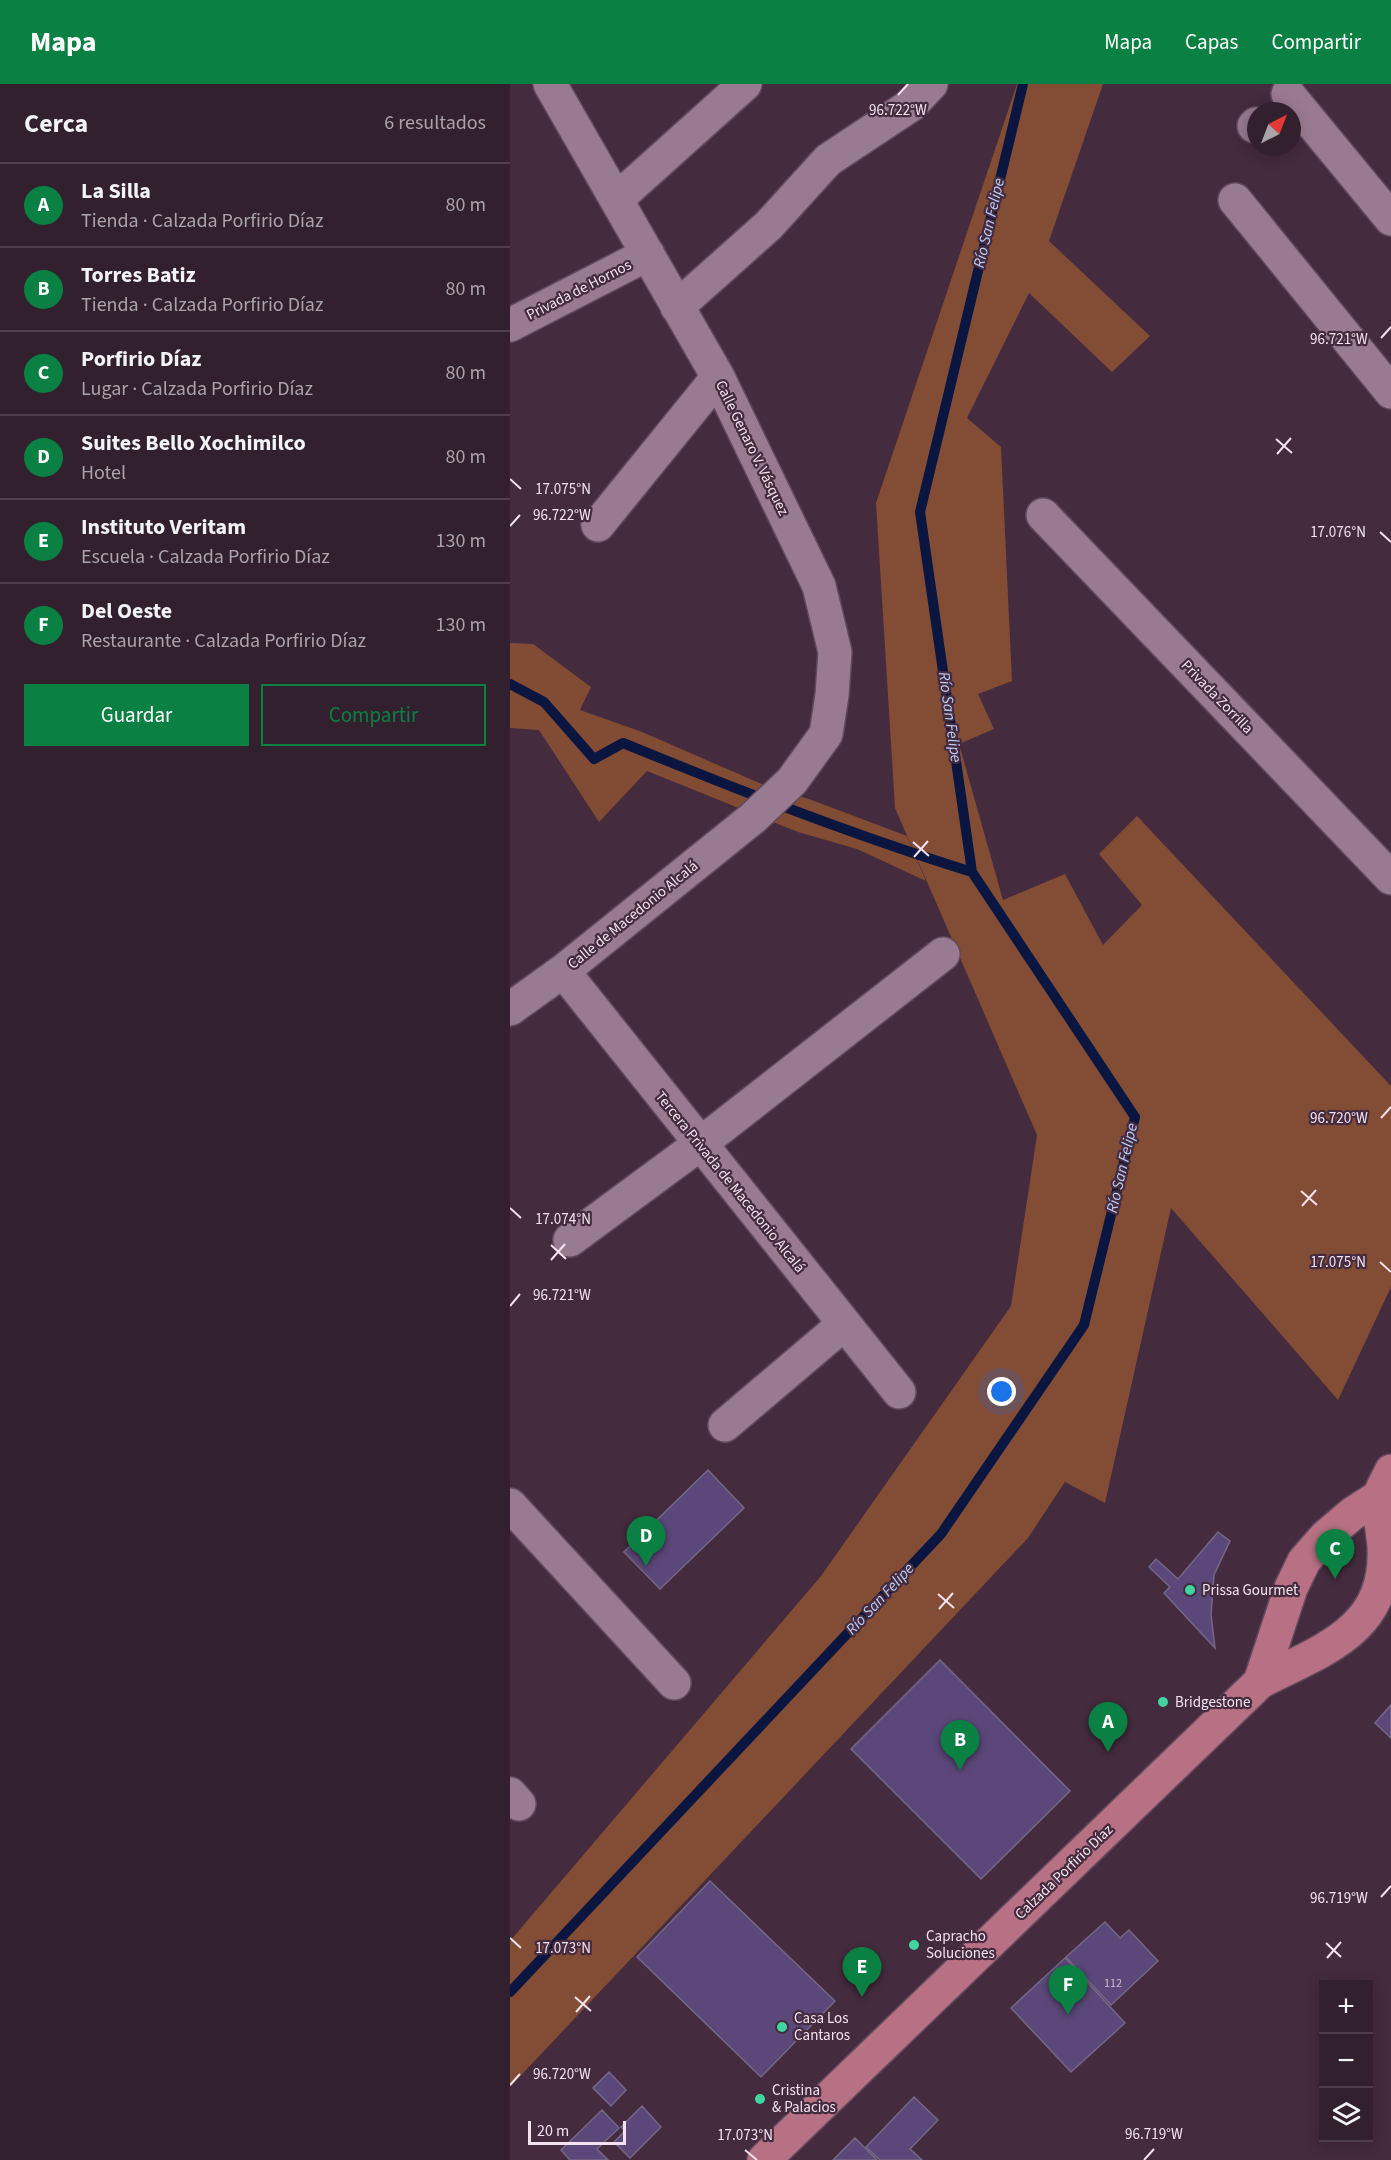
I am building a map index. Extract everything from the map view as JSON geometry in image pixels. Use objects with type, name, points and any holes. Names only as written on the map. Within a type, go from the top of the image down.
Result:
[{"type":"main road","name":"Calzada Porfirio Díaz","points":[[764,2160],[1260,1682],[1340,1640],[1360,1623],[1376,1600],[1384,1575],[1385,1483]]},
{"type":"main road","name":"Calzada Porfirio Díaz","points":[[1260,1682],[1291,1588],[1304,1561],[1324,1537],[1385,1483]]},
{"type":"street","name":"Calle Genaro V. Vásquez","points":[[550,84],[718,377],[819,586],[835,652],[826,734],[792,781],[753,818]]},
{"type":"street","points":[[617,199],[745,84]]},
{"type":"street","points":[[677,307],[770,225],[828,160],[911,105],[931,84]]},
{"type":"street","points":[[1301,134],[1391,219]]},
{"type":"street","points":[[1235,200],[1391,392]]},
{"type":"street","name":"Privada de Hornos","points":[[510,325],[648,254]]},
{"type":"street","points":[[598,525],[718,377]]},
{"type":"street","name":"Privada Zorrilla","points":[[1043,515],[1391,878]]},
{"type":"street","name":"Calle de Macedonio Alcalá","points":[[510,1009],[563,971],[753,818]]},
{"type":"street","points":[[570,1240],[700,1144],[943,954]]},
{"type":"street","name":"Tercera Privada de Macedonio Alcalá","points":[[563,971],[898,1392]]},
{"type":"street","points":[[725,1425],[844,1324]]},
{"type":"street","points":[[510,1505],[674,1683]]},
{"type":"shaded area","points":[[1017,84],[1103,84],[1049,241],[1150,336],[1112,372],[1029,293],[967,418],[1001,447],[1012,681],[978,694],[994,729],[959,744],[1003,900],[1065,874],[1103,945],[1142,905],[1099,854],[1137,816],[1391,1086],[1391,1287],[1338,1400],[1171,1208],[1105,1503],[1065,1482],[1028,1538],[510,2087],[510,1941],[821,1576],[1011,1306],[1037,1135],[895,808],[876,503]]},
{"type":"shaded area","points":[[510,643],[533,644],[591,687],[580,710],[642,732],[771,788],[809,799],[907,836],[926,881],[857,849],[798,832],[647,771],[599,822],[539,730],[510,728]]},
{"type":"building","points":[[708,1470],[744,1508],[660,1589],[624,1552]]},
{"type":"building","name":"Prissa Gourmet","points":[[1218,1532],[1230,1541],[1214,1575],[1211,1615],[1215,1648],[1164,1593],[1170,1587],[1149,1567],[1156,1559],[1178,1579]]},
{"type":"building","points":[[940,1660],[1070,1791],[981,1879],[851,1749]]},
{"type":"building","points":[[1391,1705],[1391,1738],[1375,1723]]},
{"type":"building","points":[[710,1881],[835,2001],[761,2077],[637,1957]]},
{"type":"building","points":[[1105,1922],[1120,1938],[1129,1930],[1158,1961],[1111,2005],[1066,1957]]},
{"type":"building","points":[[1065,1958],[1125,2023],[1071,2072],[1011,2008]]},
{"type":"building","points":[[609,2072],[626,2090],[611,2106],[593,2088]]},
{"type":"building","points":[[914,2097],[938,2120],[910,2149],[922,2160],[880,2160],[866,2147]]},
{"type":"building","points":[[642,2106],[661,2127],[630,2158],[614,2142],[625,2131],[621,2127]]},
{"type":"building","points":[[602,2110],[619,2128],[597,2149],[608,2160],[570,2160],[561,2150]]},
{"type":"building","points":[[855,2138],[877,2160],[833,2160]]},
{"type":"waterway","name":"Río San Felipe","points":[[510,1992],[941,1534],[1084,1325],[1135,1117],[972,872],[920,512],[1023,84]]},
{"type":"waterway","points":[[510,684],[544,702],[594,759],[623,743],[796,811],[972,872]]},
{"type":"place","name":"Suites Bello Xochimilco","points":[[646,1566]]},
{"type":"place","name":"Porfirio Díaz","points":[[1335,1579]]},
{"type":"place","name":"Prissa Gourmet","points":[[1190,1590]]},
{"type":"place","name":"Bridgestone","points":[[1163,1702]]},
{"type":"place","name":"La Silla","points":[[1108,1752]]},
{"type":"place","name":"Torres Batiz","points":[[960,1770]]},
{"type":"place","name":"Capracho Soluciones","points":[[914,1945]]},
{"type":"place","name":"Instituto Veritam","points":[[862,1997]]},
{"type":"place","name":"Del Oeste","points":[[1068,2015]]},
{"type":"place","name":"Casa Los Cantaros","points":[[782,2027]]},
{"type":"place","name":"Cristina & Palacios","points":[[760,2099]]}]
